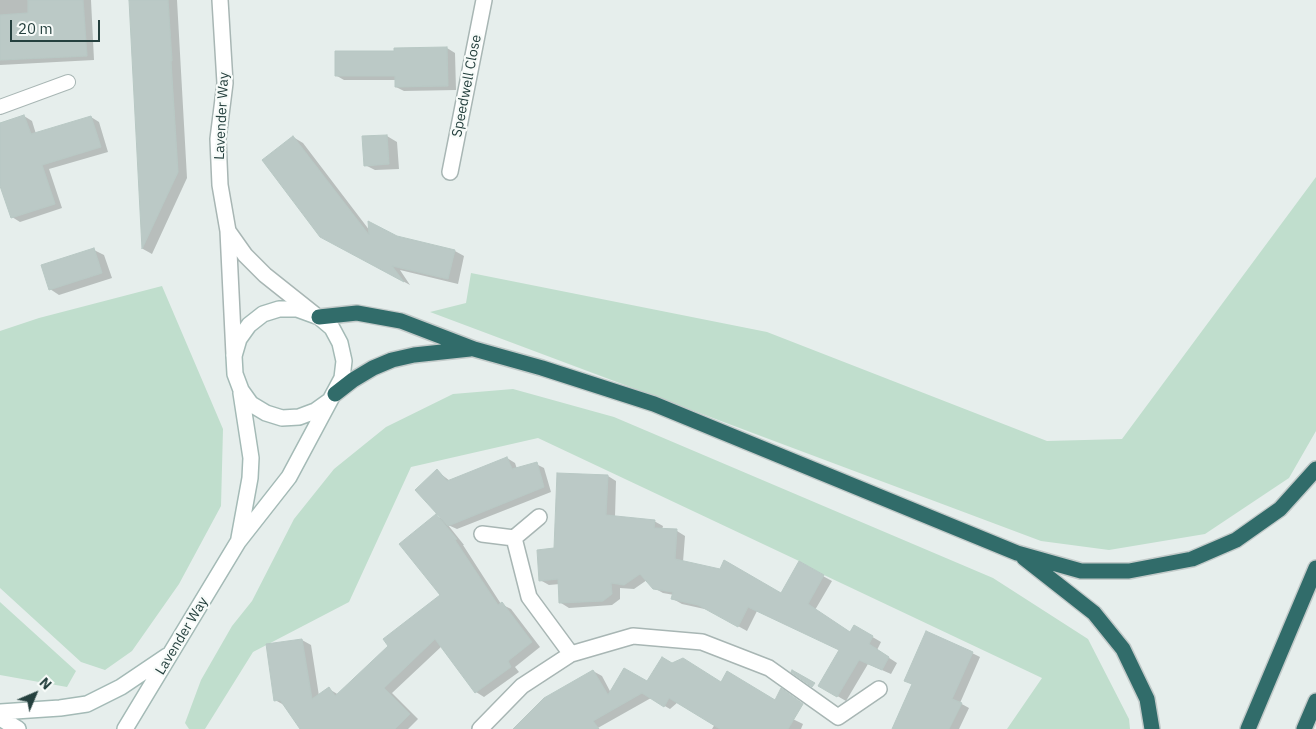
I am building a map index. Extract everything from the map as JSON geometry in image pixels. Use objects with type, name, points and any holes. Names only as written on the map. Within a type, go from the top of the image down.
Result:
[{"type":"highway","points":[[316,316],[357,313],[401,321],[474,349],[542,368],[654,404],[1017,553],[1081,571],[1129,571],[1192,558],[1236,540],[1280,509],[1316,469]]},
{"type":"highway","points":[[332,398],[360,376],[392,360],[414,355],[474,349]]},
{"type":"highway","points":[[1017,553],[1094,613],[1123,648],[1147,700],[1152,729]]},
{"type":"highway","points":[[1248,729],[1316,568]]},
{"type":"highway","points":[[1304,729],[1316,701]]},
{"type":"street","name":"Lavender Way","points":[[220,0],[225,83],[218,139],[220,185],[228,231],[234,356]]},
{"type":"street","name":"Speedwell Close","points":[[450,172],[484,0]]},
{"type":"street","name":"Lavender Way","points":[[228,231],[245,256],[265,275],[316,316]]},
{"type":"street","points":[[280,309],[297,309],[316,316],[332,328],[340,343],[344,361],[342,378],[332,398],[315,412],[299,417],[282,418],[266,413],[251,404],[241,390],[235,374],[234,356],[239,339],[249,325],[263,314],[280,309]]},
{"type":"street","name":"Lavender Way","points":[[238,542],[250,478],[251,458],[241,390]]},
{"type":"street","name":"Lavender Way","points":[[125,729],[238,542],[288,477],[332,398]]},
{"type":"street","points":[[482,534],[514,538],[539,517]]},
{"type":"street","points":[[514,538],[529,597],[571,654]]},
{"type":"street","points":[[480,729],[522,686],[571,654],[632,636],[702,642],[769,668],[835,723],[879,689]]},
{"type":"street","points":[[0,712],[60,708],[87,704],[121,687],[172,653]]},
{"type":"street","points":[[0,718],[18,729]]},
{"type":"lane","points":[[0,107],[68,82]]},
{"type":"green space","points":[[1316,177],[1316,431],[1289,478],[1205,534],[1109,550],[1041,541],[430,312],[466,303],[471,273],[767,332],[1047,441],[1122,439]]},
{"type":"green space","points":[[162,286],[223,429],[221,506],[179,584],[132,651],[105,670],[81,662],[0,588],[0,331],[39,318]]},
{"type":"green space","points":[[513,389],[614,417],[993,578],[1088,639],[1129,719],[1130,729],[1007,729],[1042,678],[538,438],[411,467],[349,602],[253,652],[205,729],[189,729],[185,723],[201,680],[232,626],[252,601],[294,519],[334,469],[386,427],[453,394]]},
{"type":"green space","points":[[0,602],[76,671],[67,687],[0,675]]},
{"type":"building","points":[[28,0],[83,0],[87,56],[0,60],[0,15],[28,13]]},
{"type":"building","points":[[129,0],[168,0],[178,172],[142,249]]},
{"type":"building","points":[[447,47],[448,86],[395,87],[395,76],[335,76],[335,51],[394,51],[394,48]]},
{"type":"building","points":[[24,115],[31,134],[91,116],[101,147],[42,165],[55,204],[11,218],[0,186],[0,123]]},
{"type":"building","points":[[387,135],[389,164],[364,166],[362,136]]},
{"type":"building","points":[[293,136],[369,235],[368,221],[397,236],[455,250],[448,279],[392,266],[404,282],[320,237],[262,160]]},
{"type":"building","points":[[94,248],[102,273],[49,290],[41,265]]},
{"type":"building","points":[[507,457],[512,469],[537,462],[544,487],[448,526],[415,490],[437,469],[447,481]]},
{"type":"building","points":[[557,473],[608,475],[606,515],[655,520],[654,528],[677,529],[675,559],[720,569],[724,560],[781,593],[799,561],[824,575],[808,604],[850,632],[854,625],[873,636],[869,644],[889,657],[882,670],[859,660],[837,697],[818,686],[839,650],[748,607],[738,627],[698,605],[671,599],[673,592],[653,589],[640,574],[624,585],[611,583],[612,594],[603,601],[559,603],[558,579],[539,581],[537,550],[554,548]]},
{"type":"building","points":[[436,514],[457,539],[455,540],[498,605],[502,602],[532,642],[508,661],[511,667],[475,693],[435,639],[384,688],[410,714],[395,729],[300,729],[280,700],[274,701],[266,644],[302,639],[312,699],[329,687],[335,696],[388,646],[383,639],[440,595],[399,544]]},
{"type":"building","points":[[926,631],[973,652],[952,699],[962,703],[949,729],[892,729],[912,684],[904,681]]},
{"type":"building","points":[[662,657],[672,663],[683,658],[721,682],[727,671],[775,700],[781,688],[803,704],[788,729],[720,729],[669,698],[664,707],[642,693],[593,721],[599,729],[513,729],[544,698],[593,670],[608,695],[624,668],[647,681]]},
{"type":"building","points":[[792,670],[815,683],[812,687],[791,672]]}]
